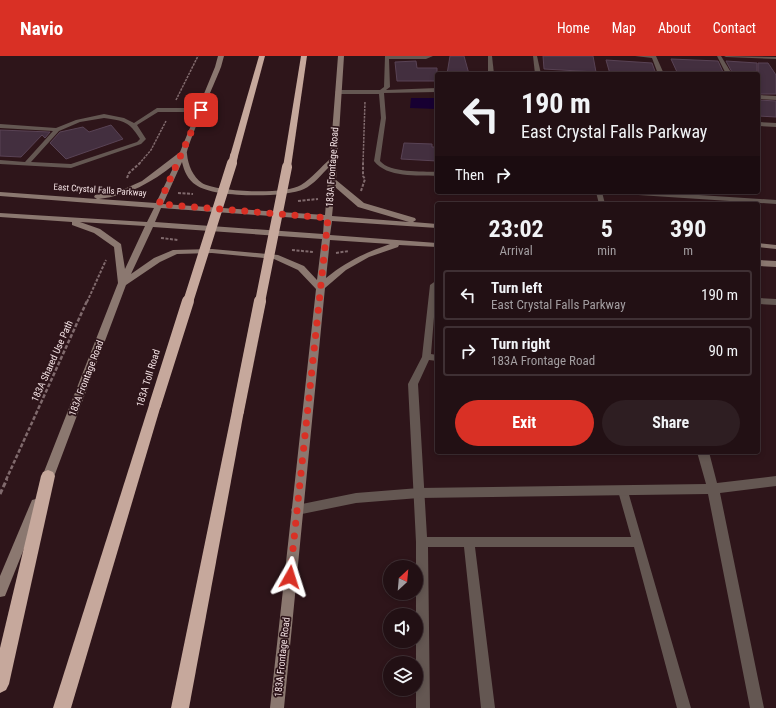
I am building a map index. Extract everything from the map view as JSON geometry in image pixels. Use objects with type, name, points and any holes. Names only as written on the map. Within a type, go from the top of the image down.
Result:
[{"type":"highway","name":"183A Toll Road","points":[[62,708],[155,405],[234,156],[262,56]]},
{"type":"highway","points":[[180,708],[287,167],[304,56]]},
{"type":"highway","points":[[0,684],[48,476]]},
{"type":"main road","name":"183A Frontage Road","points":[[0,591],[48,476],[122,284],[183,153],[218,67],[221,56]]},
{"type":"main road","name":"183A Frontage Road","points":[[277,708],[332,181],[342,56]]},
{"type":"main road","points":[[76,199],[105,196],[135,188],[147,182],[183,153],[188,172],[199,184],[214,190],[250,192],[289,192],[303,187],[333,160]]},
{"type":"main road","points":[[332,181],[361,205],[435,225]]},
{"type":"main road","name":"East Crystal Falls Parkway","points":[[0,194],[159,204],[435,226]]},
{"type":"main road","points":[[0,215],[150,224],[435,245]]},
{"type":"main road","points":[[66,220],[97,231],[118,246],[122,284],[157,260],[176,252],[212,251],[275,257],[301,268],[320,288],[343,268],[366,255],[400,243]]},
{"type":"main road","points":[[760,245],[776,247]]},
{"type":"main road","points":[[760,263],[776,264]]},
{"type":"street","points":[[704,454],[713,489],[757,708]]},
{"type":"street","points":[[297,510],[356,498],[419,493],[713,489],[776,481]]},
{"type":"lane","points":[[381,92],[387,87],[387,57],[426,58],[432,56]]},
{"type":"lane","points":[[490,56],[491,72]]},
{"type":"lane","points":[[535,56],[538,72]]},
{"type":"lane","points":[[637,56],[654,56],[660,72]]},
{"type":"lane","points":[[719,56],[728,72]]},
{"type":"lane","points":[[726,56],[776,58]]},
{"type":"lane","points":[[338,92],[365,93],[435,90]]},
{"type":"lane","points":[[381,92],[384,103],[384,128],[377,160],[381,166],[394,171],[435,174]]},
{"type":"lane","points":[[760,97],[776,98]]},
{"type":"lane","points":[[134,125],[157,110],[201,110]]},
{"type":"lane","points":[[0,162],[71,166],[139,143],[143,138],[134,125],[122,119],[104,116],[78,121],[57,130],[27,163]]},
{"type":"lane","points":[[760,124],[776,125]]},
{"type":"lane","points":[[0,126],[57,130]]},
{"type":"lane","points":[[680,194],[709,195],[776,202]]},
{"type":"lane","points":[[423,708],[422,542],[413,384],[426,357],[435,285]]},
{"type":"lane","points":[[760,301],[776,302]]},
{"type":"lane","points":[[426,357],[435,358]]},
{"type":"lane","points":[[623,490],[684,708]]},
{"type":"lane","points":[[422,542],[638,542]]},
{"type":"lane","points":[[469,542],[488,708]]},
{"type":"path","points":[[128,181],[127,176],[149,153],[198,56]]},
{"type":"path","points":[[360,195],[365,179],[363,176],[365,93]]},
{"type":"path","name":"183A Shared Use Path","points":[[0,494],[107,257]]},
{"type":"shaded area","points":[[411,98],[435,98],[435,109],[410,108]]},
{"type":"building","points":[[450,56],[464,56],[468,72],[447,72]]},
{"type":"building","points":[[543,56],[593,56],[596,72],[544,69]]},
{"type":"building","points":[[671,59],[718,61],[723,72],[677,72]]},
{"type":"building","points":[[606,60],[652,63],[655,72],[609,72]]},
{"type":"building","points":[[416,61],[417,68],[437,68],[437,72],[435,72],[435,81],[397,81],[395,62]]},
{"type":"building","points":[[726,61],[757,63],[757,72],[732,72]]},
{"type":"building","points":[[758,63],[768,63],[776,75],[776,94],[760,94],[760,72],[758,72]]},
{"type":"building","points":[[760,100],[776,101],[776,117],[760,116]]},
{"type":"building","points":[[111,125],[123,139],[66,159],[50,143],[60,132],[83,127],[89,132]]},
{"type":"building","points":[[0,130],[50,132],[45,138],[42,135],[21,157],[0,156]]},
{"type":"building","points":[[404,143],[432,144],[432,147],[435,147],[435,161],[401,159]]},
{"type":"route","points":[[201,110],[159,204],[328,218],[290,577]]}]
